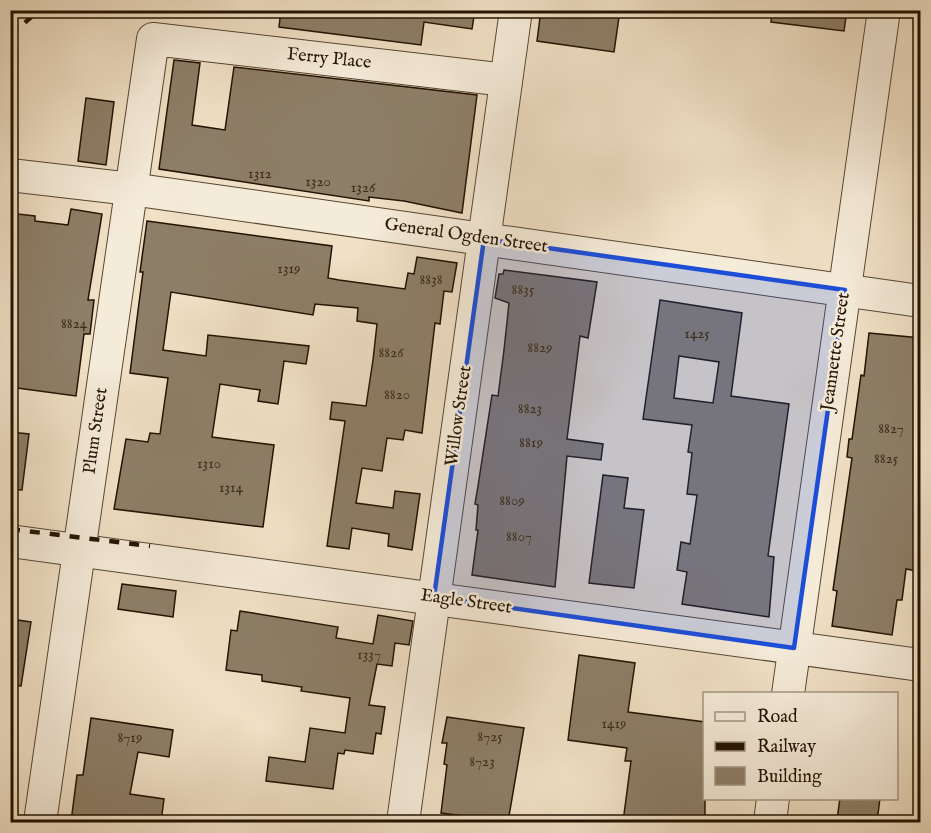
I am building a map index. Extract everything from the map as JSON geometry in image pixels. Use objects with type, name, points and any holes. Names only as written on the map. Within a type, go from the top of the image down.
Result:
[{"type":"street","name":"Willow Street","points":[[403,822],[516,10]]},
{"type":"street","name":"Jeannette Street","points":[[788,692],[884,10]]},
{"type":"street","name":"Ferry Place","points":[[153,39],[506,80]]},
{"type":"street","name":"Plum Street","points":[[40,822],[153,39]]},
{"type":"street","name":"General Ogden Street","points":[[10,175],[131,189],[921,301]]},
{"type":"street","name":"Eagle Street","points":[[10,541],[921,665]]},
{"type":"street","points":[[770,822],[773,800]]},
{"type":"highlighted area","points":[[484,239],[845,290],[794,648],[434,597]]},
{"type":"building","points":[[281,10],[475,10],[472,29],[424,22],[421,45],[279,27]]},
{"type":"building","points":[[541,10],[620,10],[614,52],[537,41]]},
{"type":"building","points":[[772,10],[847,10],[844,31],[771,22]]},
{"type":"building","points":[[174,60],[200,63],[192,125],[225,130],[234,67],[477,95],[462,213],[404,201],[369,197],[369,201],[159,169]]},
{"type":"building","points":[[86,98],[114,102],[106,165],[78,161]]},
{"type":"building","points":[[71,209],[102,214],[88,300],[94,300],[90,334],[84,334],[76,396],[10,387],[10,278],[18,214],[35,216],[35,221],[68,225]]},
{"type":"building","points":[[147,221],[332,246],[328,278],[405,289],[408,273],[414,274],[417,257],[457,263],[452,292],[444,291],[440,324],[435,323],[422,433],[405,430],[403,440],[387,438],[382,471],[362,468],[356,503],[393,508],[395,491],[420,494],[412,550],[388,546],[389,534],[352,528],[349,549],[327,546],[345,421],[330,419],[332,402],[366,406],[373,360],[377,324],[357,321],[358,308],[315,304],[313,315],[171,292],[163,350],[206,356],[208,335],[309,346],[306,364],[284,361],[278,404],[258,401],[260,390],[220,384],[212,437],[274,445],[263,527],[114,509],[126,439],[148,442],[150,433],[160,434],[168,378],[130,373]]},
{"type":"building","points":[[504,270],[597,282],[588,338],[580,336],[567,439],[603,444],[601,460],[567,456],[555,587],[472,575],[478,530],[476,530],[478,505],[475,504],[492,395],[498,396],[509,303],[495,298],[499,274],[503,274]]},
{"type":"building","points":[[660,300],[742,313],[731,396],[789,404],[768,556],[774,557],[769,617],[682,604],[687,572],[677,570],[681,542],[690,544],[697,495],[687,494],[692,453],[688,452],[692,425],[643,419]],"holes":[[[679,356],[719,362],[713,403],[674,398]]]},
{"type":"building","points":[[869,333],[921,338],[921,543],[917,571],[906,569],[902,600],[897,600],[892,635],[832,626],[837,591],[833,590],[852,458],[847,457],[849,439],[852,439],[861,375],[864,376]]},
{"type":"building","points":[[10,432],[29,434],[22,490],[10,489]]},
{"type":"building","points":[[603,475],[628,478],[624,508],[644,510],[634,588],[589,583]]},
{"type":"building","points":[[122,584],[176,591],[173,617],[118,609]]},
{"type":"building","points":[[240,611],[338,627],[336,638],[373,644],[378,615],[413,621],[409,645],[395,643],[392,666],[377,664],[369,705],[385,707],[381,734],[376,733],[373,754],[345,750],[344,754],[338,753],[333,789],[266,781],[269,757],[305,762],[310,728],[345,733],[350,698],[301,691],[302,687],[262,681],[262,675],[226,670],[231,630],[237,631]]},
{"type":"building","points":[[10,619],[31,622],[21,686],[10,685]]},
{"type":"building","points":[[579,655],[635,663],[628,712],[703,722],[705,822],[623,822],[631,761],[625,761],[627,748],[568,740]]},
{"type":"building","points":[[447,717],[524,728],[508,822],[441,813],[447,765],[444,764],[447,743],[442,743]]},
{"type":"building","points":[[91,718],[173,730],[169,757],[138,752],[130,794],[164,799],[161,822],[71,822],[77,775],[83,775]]},
{"type":"building","points":[[840,800],[880,800],[877,822],[840,822],[837,820]]},
{"type":"railway","points":[[10,36],[39,10]]},
{"type":"railway","points":[[10,529],[150,546]]}]
